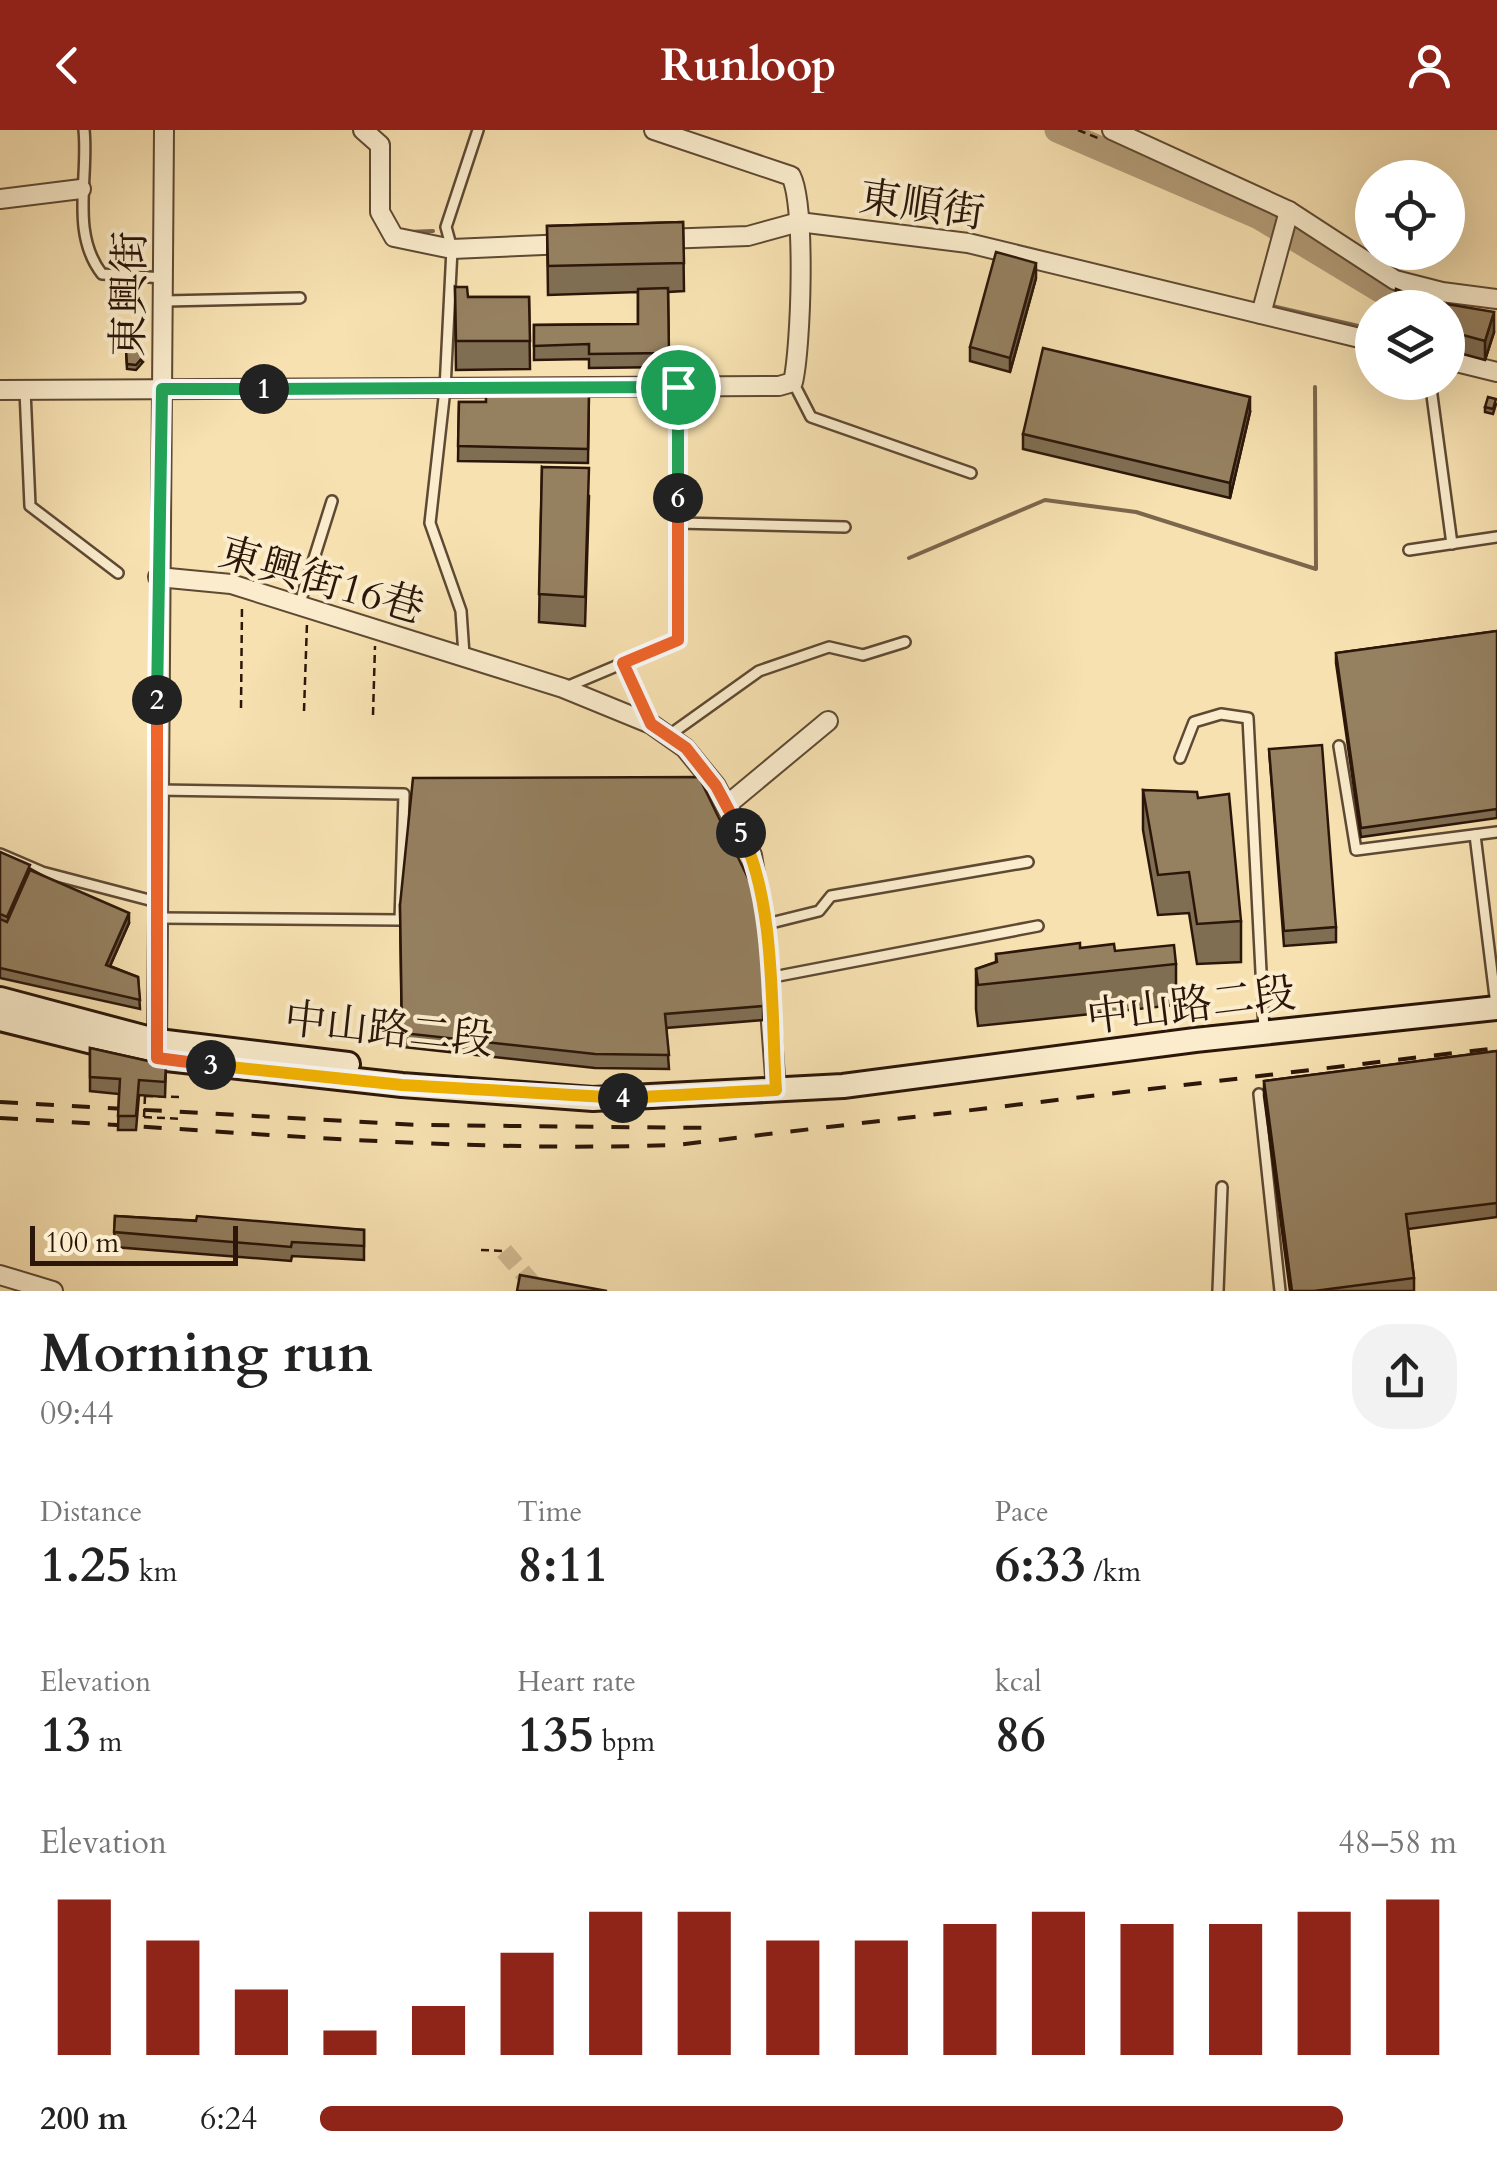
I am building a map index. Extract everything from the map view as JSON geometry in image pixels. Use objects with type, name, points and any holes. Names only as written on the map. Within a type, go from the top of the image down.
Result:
[{"type":"main road","name":"中山路二段","points":[[0,998],[158,1049]]},
{"type":"main road","name":"中山路二段","points":[[0,1019],[158,1049],[572,1083],[776,1090],[843,1086],[1497,1008]]},
{"type":"street","name":"東興街","points":[[158,1049],[158,577],[165,301],[164,130]]},
{"type":"street","points":[[363,130],[380,145],[380,212],[394,237],[452,249],[590,243]]},
{"type":"street","points":[[0,390],[678,387],[793,382],[799,222],[791,176],[654,130]]},
{"type":"street","points":[[1112,130],[1287,216],[1395,280],[1442,292],[1497,299]]},
{"type":"street","points":[[0,199],[81,189]]},
{"type":"street","points":[[1262,314],[1287,216]]},
{"type":"street","name":"東順街","points":[[650,240],[748,236],[799,222],[968,243],[1355,338]]},
{"type":"street","points":[[1465,364],[1497,372]]},
{"type":"street","name":"東興街16巷","points":[[158,577],[193,578],[242,588],[563,688],[651,724],[686,748],[726,805],[752,855],[764,926],[776,1090]]},
{"type":"street","points":[[726,805],[828,721]]},
{"type":"street","points":[[0,1274],[54,1291]]},
{"type":"lane","points":[[84,130],[81,189],[90,258],[102,274],[164,278]]},
{"type":"lane","points":[[445,389],[452,249],[446,227],[478,130]]},
{"type":"lane","points":[[165,301],[300,298]]},
{"type":"lane","points":[[793,382],[811,416],[971,473]]},
{"type":"lane","points":[[563,688],[678,640],[678,387]]},
{"type":"lane","name":"東興街16巷","points":[[445,389],[430,523],[462,612],[464,658]]},
{"type":"lane","points":[[25,390],[30,506],[118,573]]},
{"type":"lane","points":[[1433,400],[1452,544]]},
{"type":"lane","points":[[303,608],[332,501]]},
{"type":"lane","points":[[678,523],[845,526]]},
{"type":"lane","points":[[1409,550],[1497,537]]},
{"type":"lane","points":[[668,736],[759,671],[829,647],[863,655],[905,642]]},
{"type":"lane","points":[[623,663],[651,724]]},
{"type":"lane","points":[[1180,758],[1194,722],[1221,714],[1248,718],[1264,1033]]},
{"type":"lane","points":[[1339,746],[1356,850],[1497,832]]},
{"type":"lane","points":[[0,854],[157,910],[400,920],[404,794],[157,790]]},
{"type":"lane","points":[[1475,835],[1497,1008]]},
{"type":"lane","points":[[764,926],[819,911],[830,896],[1028,862]]},
{"type":"lane","points":[[768,978],[1038,926]]},
{"type":"lane","points":[[1259,1094],[1280,1291]]},
{"type":"lane","points":[[1218,1291],[1222,1187]]},
{"type":"path","points":[[240,708],[242,588]]},
{"type":"path","points":[[303,608],[304,711]]},
{"type":"path","points":[[374,715],[375,631]]},
{"type":"path","points":[[182,1098],[145,1096],[144,1118],[182,1119]]},
{"type":"path","points":[[481,1250],[504,1251]]},
{"type":"building","points":[[683,222],[684,263],[548,266],[547,226]]},
{"type":"building","points":[[996,252],[1036,263],[1010,358],[970,347]]},
{"type":"building","points":[[455,287],[467,287],[468,297],[529,297],[530,341],[456,341]]},
{"type":"building","points":[[668,288],[669,353],[589,354],[589,344],[534,346],[534,325],[638,324],[638,289]]},
{"type":"building","points":[[1465,307],[1494,312],[1485,341],[1465,336]]},
{"type":"building","points":[[1043,348],[1250,397],[1230,483],[1023,434]]},
{"type":"building","points":[[126,349],[142,349],[143,357],[136,365],[127,364]]},
{"type":"building","points":[[486,389],[589,391],[588,449],[458,446],[459,402],[486,402]]},
{"type":"building","points":[[1488,397],[1496,399],[1493,409],[1485,407]]},
{"type":"building","points":[[542,467],[589,468],[585,597],[539,594]]},
{"type":"building","points":[[1497,631],[1497,809],[1361,828],[1336,653]]},
{"type":"building","points":[[1322,745],[1336,927],[1284,931],[1269,749]]},
{"type":"building","points":[[699,777],[764,911],[768,963],[763,1006],[665,1014],[669,1055],[595,1054],[402,1033],[400,905],[413,778]]},
{"type":"building","points":[[1143,790],[1197,792],[1198,798],[1229,794],[1241,921],[1197,924],[1189,872],[1158,875]]},
{"type":"building","points":[[0,852],[30,865],[7,917],[0,914]]},
{"type":"building","points":[[30,870],[129,913],[106,965],[138,977],[140,1000],[0,968],[0,919],[7,922]]},
{"type":"building","points":[[1080,943],[1080,948],[1114,944],[1115,951],[1174,945],[1176,964],[978,985],[976,969],[997,962],[996,954]]},
{"type":"building","points":[[90,1048],[166,1065],[165,1082],[139,1080],[136,1116],[118,1116],[120,1079],[90,1077]]},
{"type":"building","points":[[1497,1051],[1497,1203],[1406,1214],[1414,1278],[1292,1291],[1264,1081]]},
{"type":"building","points":[[115,1216],[196,1221],[197,1216],[364,1230],[364,1246],[292,1242],[291,1247],[114,1232]]},
{"type":"building","points":[[520,1275],[607,1291],[517,1291]]},
{"type":"waterway","points":[[1057,130],[1259,217],[1380,290]]},
{"type":"waterway","points":[[407,232],[433,231]]},
{"type":"waterway","points":[[1272,306],[1355,325]]},
{"type":"waterway","points":[[909,558],[1045,500],[1136,512],[1316,569],[1315,387]]},
{"type":"tunnel","points":[[504,1251],[538,1290]]},
{"type":"railway","points":[[0,1118],[423,1143],[676,1145],[1497,1048]]},
{"type":"railway","points":[[0,1102],[420,1125],[714,1128]]},
{"type":"route","points":[[678,387],[678,640],[623,663],[651,724],[686,748],[716,786],[752,855],[764,926],[776,1090],[592,1099],[402,1085],[157,1058],[162,389],[678,387]]}]
